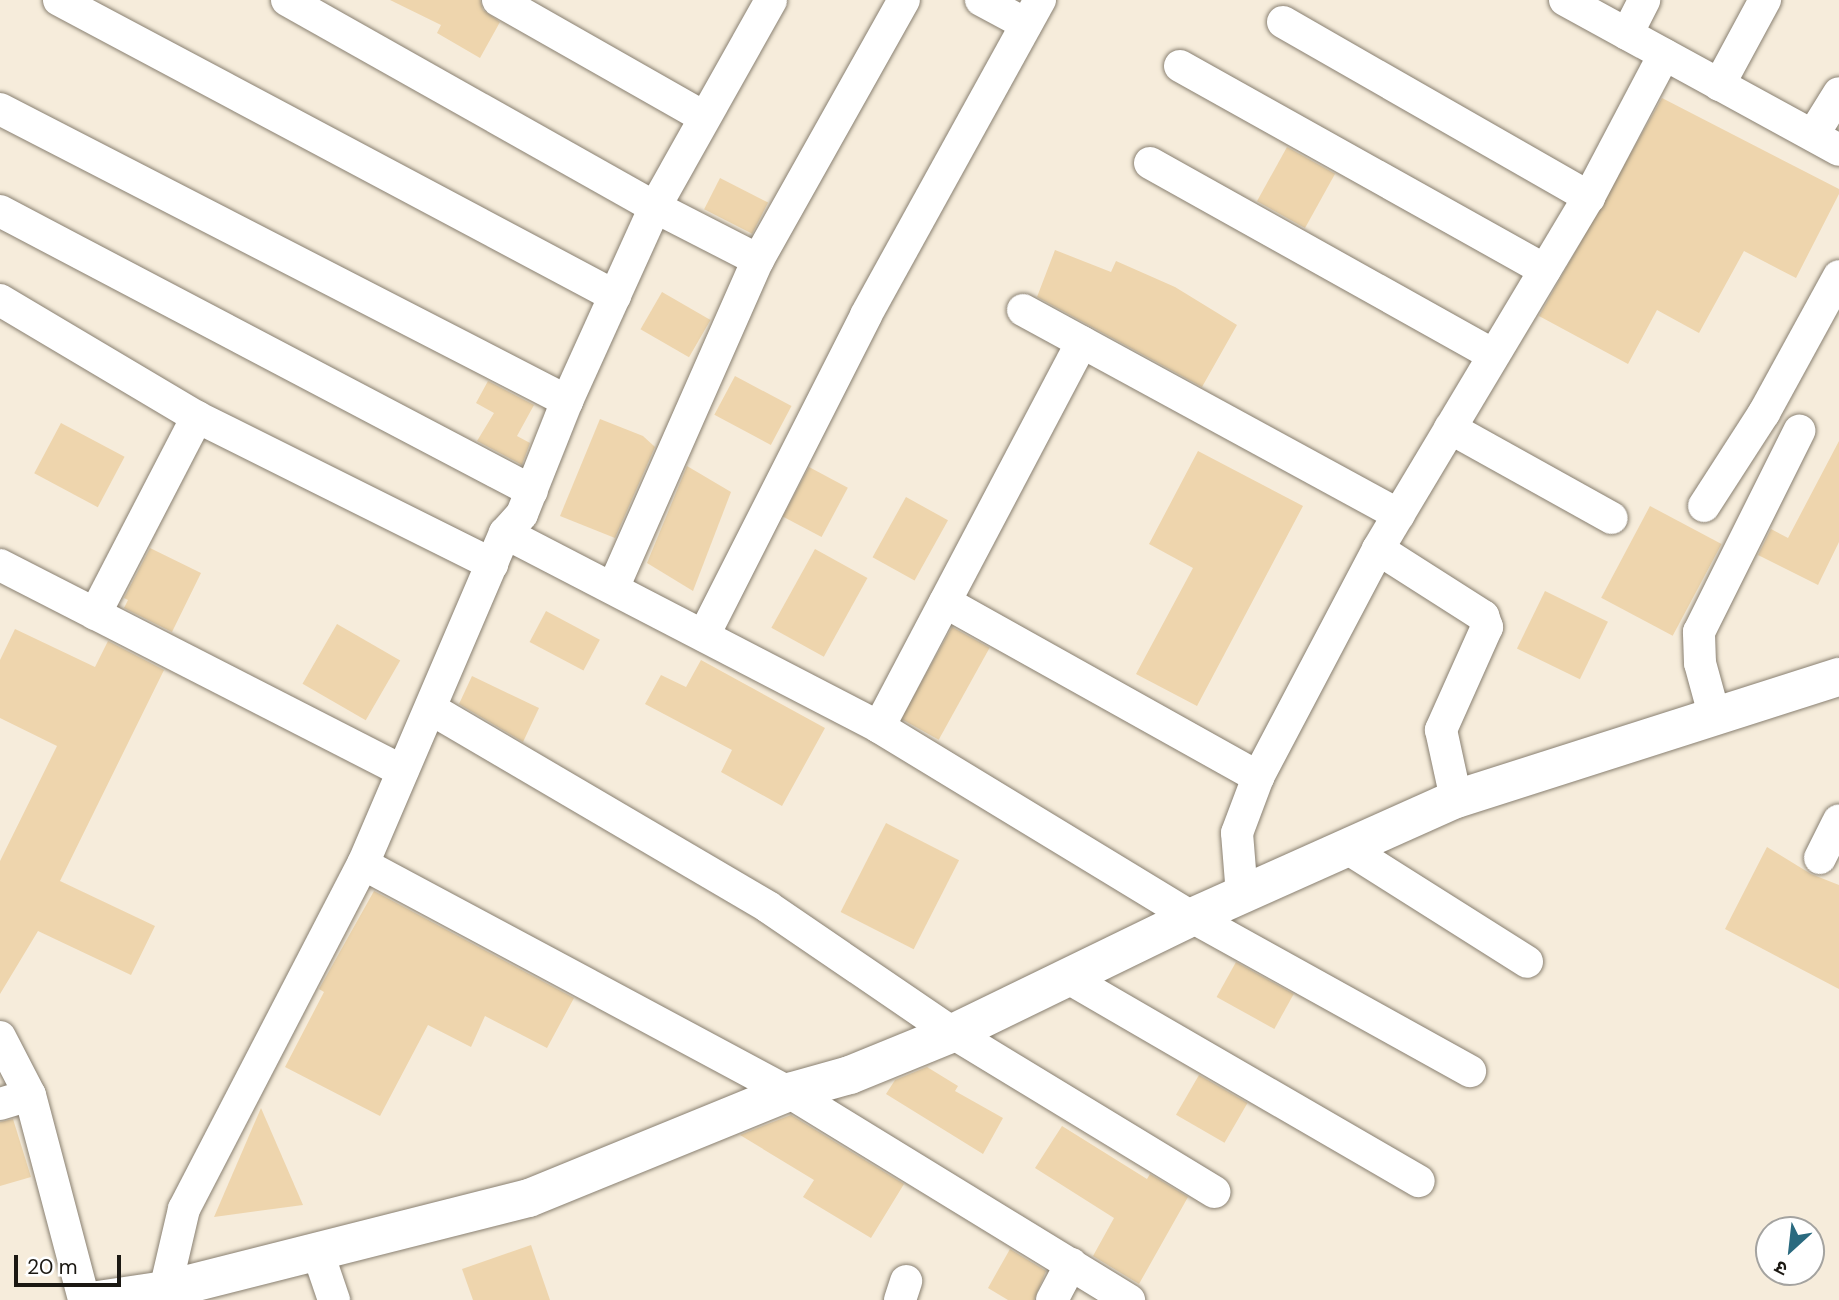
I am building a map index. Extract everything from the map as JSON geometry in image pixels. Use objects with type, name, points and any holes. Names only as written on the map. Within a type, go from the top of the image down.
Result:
[{"type":"street","points":[[58,0],[615,296]]},
{"type":"street","points":[[287,0],[655,207],[758,260]]},
{"type":"street","points":[[498,0],[704,117]]},
{"type":"street","points":[[614,586],[758,260],[904,0]]},
{"type":"street","points":[[705,633],[866,315],[1033,12],[981,0]]},
{"type":"street","points":[[1565,0],[1826,142],[1839,93]]},
{"type":"street","points":[[1627,34],[1644,0]]},
{"type":"street","points":[[1719,85],[1765,0]]},
{"type":"street","points":[[167,1295],[184,1209],[363,864],[505,533],[522,514],[567,401],[655,207],[704,117],[759,4]]},
{"type":"street","points":[[1283,22],[1589,197]]},
{"type":"street","points":[[1242,895],[1237,833],[1258,777],[1378,549],[1589,197],[1664,55]]},
{"type":"street","points":[[1180,66],[1545,270]]},
{"type":"street","points":[[0,109],[567,401]]},
{"type":"street","points":[[1150,163],[1493,355]]},
{"type":"street","points":[[0,211],[532,491]]},
{"type":"street","points":[[1704,506],[1764,413],[1839,276]]},
{"type":"street","points":[[0,300],[197,417],[492,564]]},
{"type":"street","points":[[1023,310],[1398,515]]},
{"type":"street","points":[[878,727],[1082,342]]},
{"type":"street","points":[[94,614],[197,417]]},
{"type":"street","points":[[1450,428],[1612,518]]},
{"type":"street","points":[[1715,719],[1700,663],[1699,632],[1799,431]]},
{"type":"street","points":[[505,533],[705,633],[878,727],[1192,917],[1470,1072]]},
{"type":"street","points":[[1378,549],[1483,615],[1487,627],[1441,730],[1457,799]]},
{"type":"street","points":[[0,565],[402,771]]},
{"type":"street","points":[[945,602],[1258,777]]},
{"type":"street","points":[[98,1300],[167,1295],[317,1250],[529,1198],[789,1092],[850,1075],[953,1033],[1070,979],[1192,917],[1457,799],[1715,719],[1839,677]]},
{"type":"street","points":[[431,709],[768,907],[953,1033],[1215,1192]]},
{"type":"street","points":[[1820,858],[1839,820]]},
{"type":"street","points":[[1347,848],[1527,962]]},
{"type":"street","points":[[363,864],[789,1092],[1129,1300]]},
{"type":"street","points":[[1070,979],[1419,1181]]},
{"type":"street","points":[[0,1037],[30,1095],[84,1300]]},
{"type":"street","points":[[0,1104],[30,1095]]},
{"type":"street","points":[[317,1250],[334,1300]]},
{"type":"street","points":[[1052,1300],[1071,1264]]},
{"type":"building","points":[[390,0],[480,0],[483,10],[500,22],[480,58],[437,33],[441,25]]},
{"type":"building","points":[[1662,98],[1839,189],[1839,194],[1796,278],[1744,251],[1699,333],[1657,310],[1628,364],[1539,316]]},
{"type":"building","points":[[1287,147],[1335,174],[1305,228],[1257,201]]},
{"type":"building","points":[[720,178],[768,203],[752,234],[704,209]]},
{"type":"building","points":[[1055,250],[1111,272],[1116,261],[1175,287],[1237,325],[1202,387],[1037,297]]},
{"type":"building","points":[[662,292],[710,320],[689,357],[640,329]]},
{"type":"building","points":[[735,376],[792,406],[771,445],[714,415]]},
{"type":"building","points":[[488,381],[534,405],[517,436],[530,443],[522,465],[477,441],[494,413],[476,403]]},
{"type":"building","points":[[600,419],[643,436],[655,447],[615,538],[560,516]]},
{"type":"building","points":[[61,423],[125,457],[98,507],[34,473]]},
{"type":"building","points":[[1839,441],[1839,542],[1818,585],[1758,555],[1771,529],[1788,538]]},
{"type":"building","points":[[1198,451],[1303,506],[1197,706],[1136,674],[1193,568],[1149,544]]},
{"type":"building","points":[[687,466],[731,492],[693,591],[647,563]]},
{"type":"building","points":[[809,467],[848,488],[822,537],[783,516]]},
{"type":"building","points":[[906,497],[948,520],[915,581],[873,557]]},
{"type":"building","points":[[1650,506],[1722,544],[1673,636],[1601,598]]},
{"type":"building","points":[[150,548],[201,573],[172,632],[124,608],[128,600],[124,598]]},
{"type":"building","points":[[815,549],[867,578],[824,657],[771,628]]},
{"type":"building","points":[[1545,591],[1608,622],[1580,679],[1517,649]]},
{"type":"building","points":[[546,611],[600,640],[583,671],[530,642]]},
{"type":"building","points":[[337,624],[400,660],[366,720],[302,684]]},
{"type":"building","points":[[952,627],[990,648],[939,740],[901,719]]},
{"type":"building","points":[[15,629],[95,667],[108,641],[164,670],[60,881],[155,926],[131,975],[38,931],[0,994],[0,861],[57,746],[0,718],[0,660]]},
{"type":"building","points":[[701,660],[825,728],[782,806],[721,772],[732,750],[645,704],[661,675],[686,687]]},
{"type":"building","points":[[472,676],[539,708],[523,742],[459,704]]},
{"type":"building","points":[[886,823],[959,860],[914,949],[841,912]]},
{"type":"building","points":[[1767,847],[1811,874],[1839,885],[1839,989],[1725,929]]},
{"type":"building","points":[[374,891],[574,998],[547,1048],[485,1016],[471,1047],[428,1025],[380,1116],[285,1067],[324,992],[319,989]]},
{"type":"building","points":[[1236,962],[1294,994],[1274,1029],[1217,997]]},
{"type":"building","points":[[927,1067],[958,1086],[955,1091],[1003,1118],[983,1154],[886,1094],[895,1080]]},
{"type":"building","points":[[1199,1075],[1247,1103],[1224,1143],[1176,1115]]},
{"type":"building","points":[[261,1108],[303,1205],[214,1217]]},
{"type":"building","points":[[791,1115],[904,1184],[871,1238],[803,1197],[814,1180],[740,1135]]},
{"type":"building","points":[[13,1119],[31,1177],[0,1186],[0,1122]]},
{"type":"building","points":[[1062,1126],[1147,1179],[1150,1174],[1188,1197],[1139,1284],[1093,1256],[1114,1218],[1035,1168]]},
{"type":"building","points":[[531,1245],[550,1300],[473,1300],[462,1269]]},
{"type":"building","points":[[1010,1249],[1046,1271],[1034,1300],[1008,1300],[988,1288]]}]
